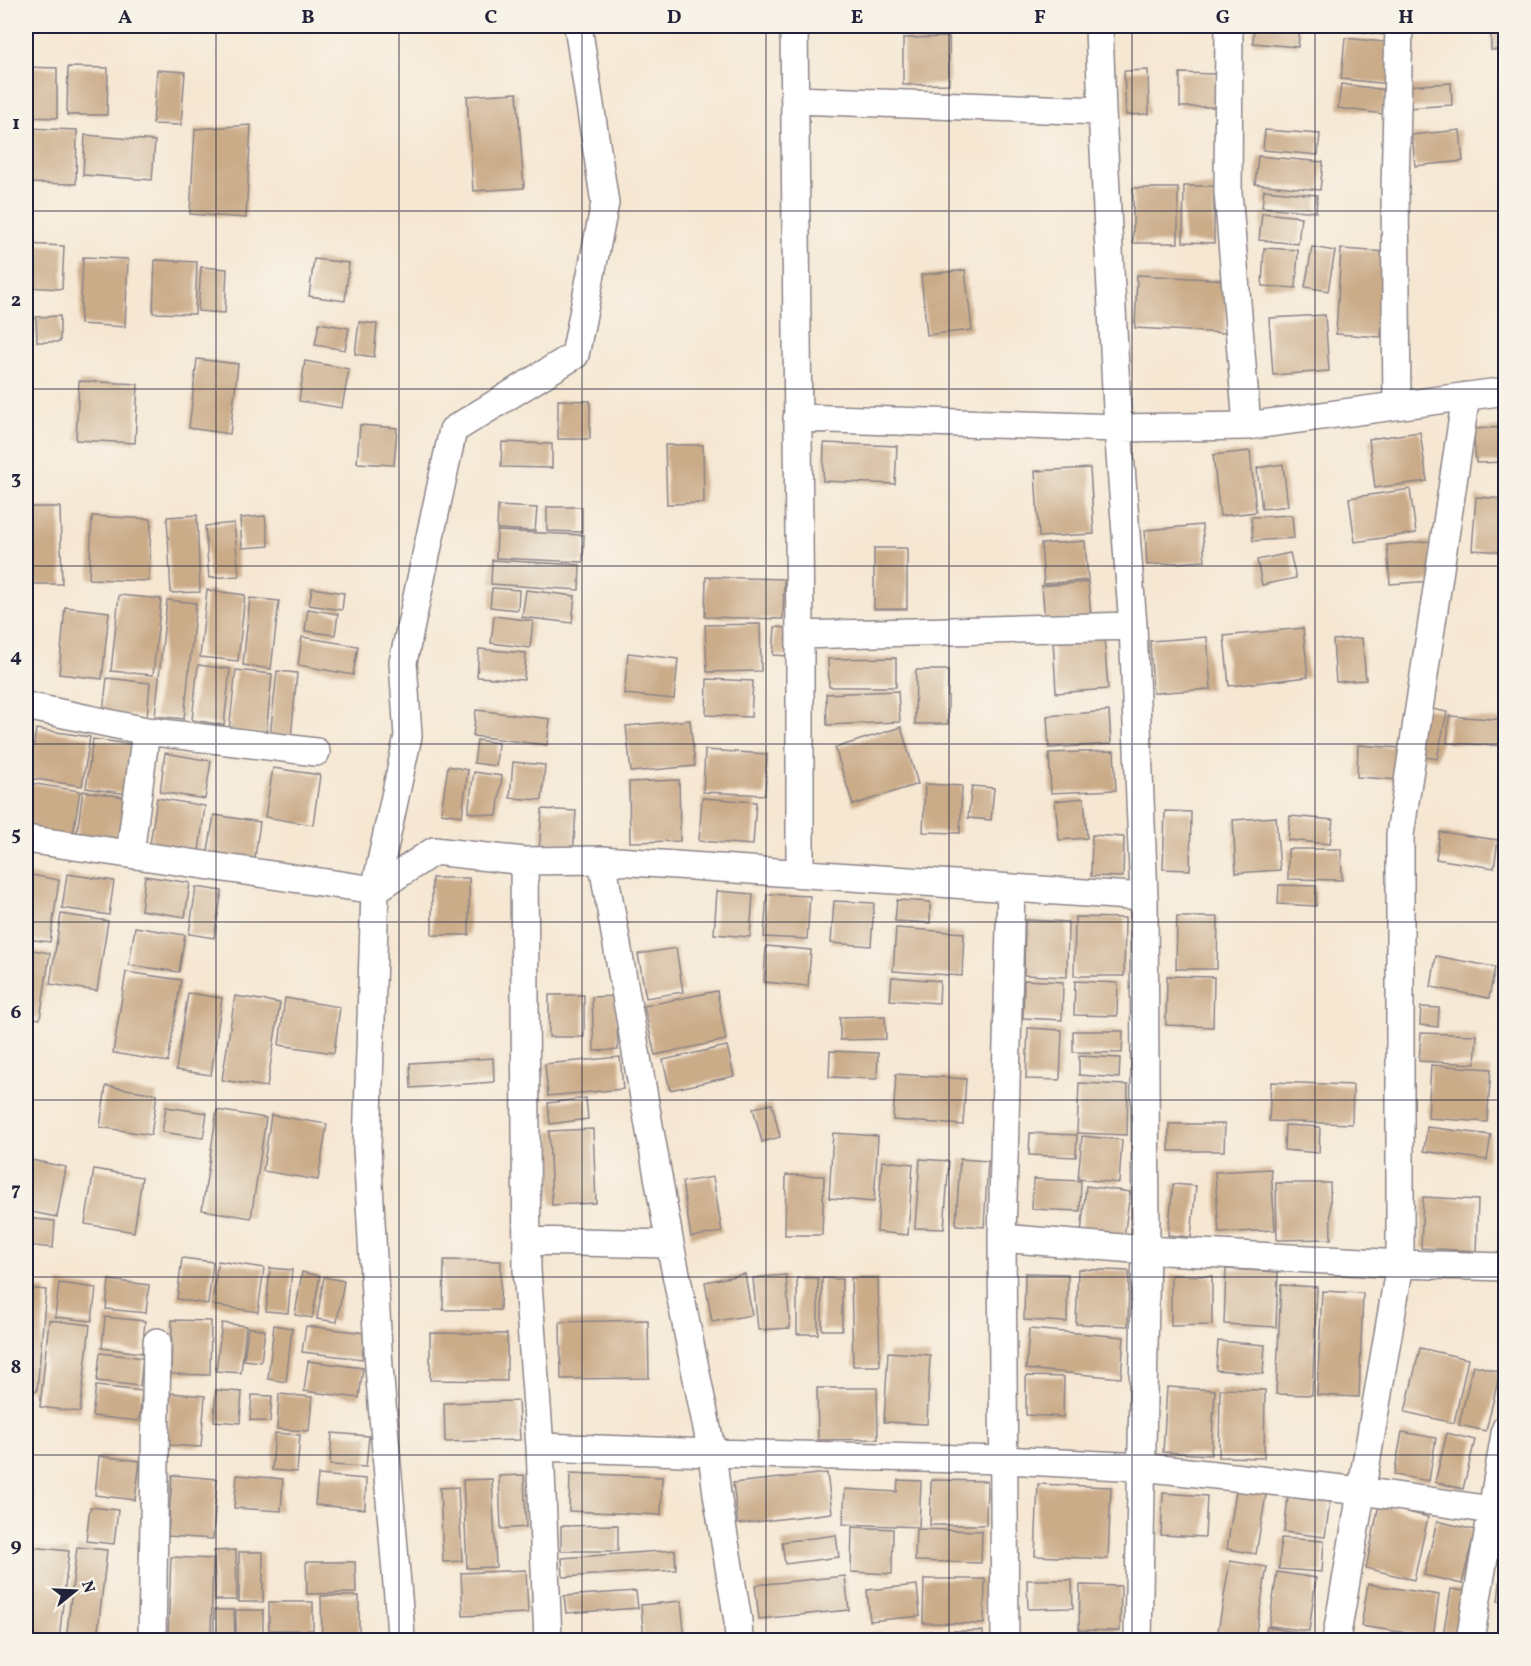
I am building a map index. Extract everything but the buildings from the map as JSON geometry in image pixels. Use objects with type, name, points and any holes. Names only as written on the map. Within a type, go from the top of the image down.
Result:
[{"type":"street","points":[[400,1641],[379,1367],[367,1148],[375,890],[408,736],[403,662],[453,430],[575,355],[605,203],[578,26]]},
{"type":"street","points":[[794,26],[800,873]]},
{"type":"street","points":[[1100,26],[1102,111],[1118,428],[1133,626],[1144,897],[1146,1250],[1138,1641]]},
{"type":"street","points":[[1229,26],[1228,192],[1247,426]]},
{"type":"street","points":[[1397,405],[1395,188],[1399,26]]},
{"type":"street","points":[[795,100],[1102,111]]},
{"type":"street","points":[[797,417],[1118,428],[1247,426],[1506,391]]},
{"type":"street","points":[[1336,1641],[1400,1264],[1400,834],[1466,396]]},
{"type":"street","points":[[800,635],[1133,626]]},
{"type":"street","points":[[26,706],[146,731],[316,752]]},
{"type":"street","points":[[130,854],[146,731]]},
{"type":"street","points":[[26,838],[375,890],[434,851],[524,861],[602,860],[1144,897]]},
{"type":"street","points":[[602,860],[670,1244],[712,1453],[740,1641]]},
{"type":"street","points":[[524,861],[527,1270],[540,1447],[548,1641]]},
{"type":"street","points":[[1005,1641],[1002,1238],[1011,888]]},
{"type":"street","points":[[1002,1238],[1146,1250],[1506,1268]]},
{"type":"street","points":[[527,1241],[670,1244]]},
{"type":"street","points":[[152,1641],[157,1342]]},
{"type":"street","points":[[1470,1641],[1499,1511],[1506,1428]]},
{"type":"street","points":[[540,1447],[1004,1460],[1142,1467],[1361,1491],[1499,1511]]}]
